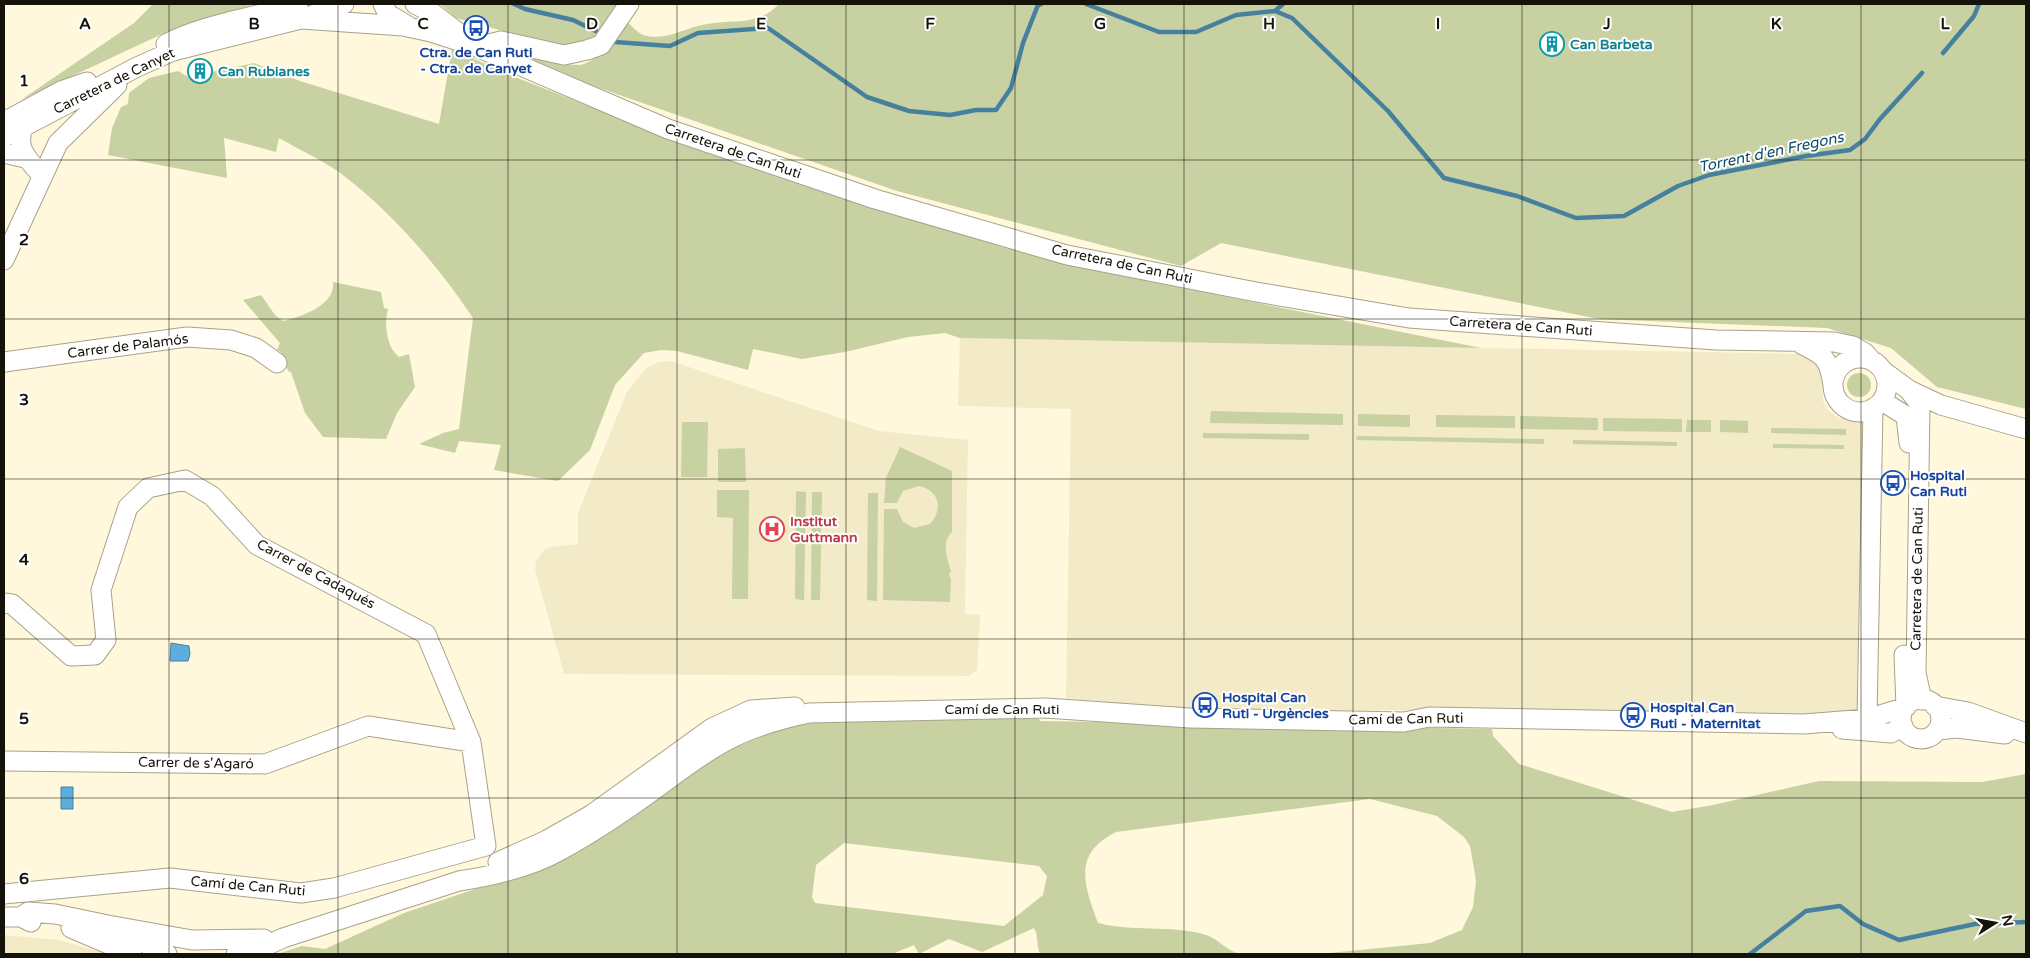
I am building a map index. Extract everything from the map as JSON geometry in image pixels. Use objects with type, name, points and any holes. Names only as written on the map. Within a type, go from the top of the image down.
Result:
[{"type":"street","points":[[280,10],[320,4]]},
{"type":"street","name":"Carretera de Canyet","points":[[4,137],[24,125],[173,51],[299,11],[344,4]]},
{"type":"street","points":[[383,4],[388,14],[412,28]]},
{"type":"street","name":"Carretera de Can Ruti","points":[[414,4],[431,9],[477,47]]},
{"type":"street","points":[[477,47],[501,41],[564,55],[601,45],[615,28],[629,4]]},
{"type":"street","points":[[280,10],[299,11],[412,28]]},
{"type":"street","name":"Carretera de Canyet","points":[[4,122],[140,54],[198,29],[280,10]]},
{"type":"street","name":"Carretera de Can Ruti","points":[[412,28],[477,47],[668,129],[874,199],[1068,255],[1256,292],[1409,318],[1716,340],[1834,342],[1853,346],[1865,353],[1877,366],[1909,390],[1920,405],[1916,634],[1917,705]]},
{"type":"street","points":[[4,260],[42,174],[58,143],[110,90],[150,62]]},
{"type":"street","points":[[42,174],[26,158],[20,136],[24,125],[32,114],[74,92],[85,83]]},
{"type":"street","points":[[4,129],[17,124],[37,126],[58,143]]},
{"type":"street","points":[[4,154],[26,158]]},
{"type":"street","name":"Carrer de Palamós","points":[[4,362],[187,337],[231,340],[256,348],[277,363]]},
{"type":"street","name":"Carretera de Can Ruti","points":[[1797,342],[1822,354],[1831,368],[1833,385]]},
{"type":"street","points":[[1867,719],[1884,406],[1887,386],[1877,366],[1860,358],[1845,363],[1835,375],[1833,385],[1839,402],[1845,407],[1863,412],[1884,406],[1941,405]]},
{"type":"street","points":[[1909,390],[1941,405],[2026,429]]},
{"type":"street","name":"Carretera de Can Ruti","points":[[1884,406],[1906,416],[1909,432],[1904,687],[1917,705]]},
{"type":"street","name":"Carrer de Cadaqués","points":[[4,603],[12,604],[71,656],[95,655],[106,640],[101,590],[128,508],[148,488],[184,480],[212,496],[257,545],[426,634],[471,742],[486,846]]},
{"type":"street","points":[[1917,705],[1941,716],[1938,730]]},
{"type":"street","points":[[1917,705],[1909,734],[1919,739],[1929,737],[1938,730],[1957,728],[2026,734]]},
{"type":"street","points":[[1917,705],[1968,712],[2026,734]]},
{"type":"street","name":"Camí de Can Ruti","points":[[236,954],[259,949],[283,938],[459,881],[491,875],[548,856],[615,817],[678,771],[724,742],[783,718],[828,711],[1046,708],[1190,718],[1404,722],[1428,717],[1804,724],[1867,719],[1917,705]]},
{"type":"street","name":"Camí de Can Ruti","points":[[1804,724],[1859,732],[1891,733],[1917,705]]},
{"type":"street","name":"Camí de Can Ruti","points":[[459,881],[479,870],[547,840],[601,809],[707,732],[751,710],[797,707],[828,711]]},
{"type":"street","name":"Camí de Can Ruti","points":[[707,732],[720,734],[752,723],[764,725]]},
{"type":"street","name":"Carrer de s'Agaró","points":[[4,761],[265,764],[368,726],[471,742]]},
{"type":"street","name":"Camí de Can Ruti","points":[[651,792],[656,780],[704,742],[707,732]]},
{"type":"street","name":"Camí de Can Ruti","points":[[548,856],[563,842],[586,827],[601,809]]},
{"type":"street","name":"Camí de Can Ruti","points":[[4,894],[170,878],[301,893],[334,888],[486,846]]},
{"type":"street","points":[[12,917],[28,912],[108,924],[167,954]]},
{"type":"street","points":[[12,917],[106,934],[152,954]]},
{"type":"street","name":"Camí de Can Ruti","points":[[108,924],[192,940],[283,938]]},
{"type":"street","points":[[71,928],[132,954]]},
{"type":"shaded area","points":[[960,338],[1810,354],[1821,363],[1823,401],[1827,409],[1838,418],[1853,416],[1862,421],[1858,714],[1854,717],[1433,710],[1167,711],[1066,698],[1071,409],[958,406]]},
{"type":"shaded area","name":"Institut Guttmann","points":[[671,361],[879,431],[968,440],[965,614],[980,615],[977,670],[969,676],[564,674],[535,569],[536,561],[543,551],[550,547],[578,544],[578,513],[627,392],[646,368],[659,362]]},
{"type":"shaded area","points":[[4,935],[59,940],[108,954],[4,954]]},
{"type":"green space","points":[[153,4],[254,4],[160,35],[21,100],[134,23]]},
{"type":"green space","points":[[440,4],[619,4],[596,45],[572,50],[456,18]]},
{"type":"green space","points":[[779,4],[2026,4],[2026,409],[1937,387],[1891,348],[1827,328],[1599,319],[1221,243],[1181,266],[897,191],[576,80],[512,52],[570,65],[585,64],[599,55],[628,23],[643,35],[659,37],[707,24],[753,19],[771,11]]},
{"type":"green space","points":[[452,49],[515,77],[706,152],[1004,248],[1153,282],[1481,348],[960,338],[945,333],[908,337],[845,352],[802,359],[753,349],[748,370],[677,351],[661,350],[644,353],[615,385],[590,450],[558,481],[494,470],[501,445],[459,441],[455,453],[419,444],[443,433],[459,429],[473,318],[412,239],[358,187],[332,167],[279,138],[276,152],[224,138],[227,178],[108,155],[112,128],[121,107],[128,104],[129,93],[149,78],[178,71],[188,77],[254,63],[300,81],[439,124]]},
{"type":"green space","points":[[333,282],[381,292],[384,308],[388,309],[386,328],[391,347],[399,357],[409,354],[415,387],[397,413],[386,439],[323,437],[305,413],[291,372],[288,371],[281,352],[277,350],[280,343],[243,300],[261,295],[275,315],[283,321],[316,309],[329,297]]},
{"type":"green space","points":[[1859,373],[1867,377],[1871,385],[1867,393],[1859,397],[1851,393],[1847,385],[1851,377]]},
{"type":"green space","points":[[1211,411],[1343,414],[1343,425],[1210,423]]},
{"type":"green space","points":[[1358,414],[1410,415],[1410,427],[1358,426]]},
{"type":"green space","points":[[1436,415],[1515,416],[1515,428],[1436,427]]},
{"type":"green space","points":[[1520,416],[1598,418],[1598,430],[1520,429]]},
{"type":"green space","points":[[1603,418],[1682,419],[1682,432],[1603,431]]},
{"type":"green space","points":[[1687,420],[1711,420],[1711,432],[1686,432]]},
{"type":"green space","points":[[1720,420],[1748,421],[1748,433],[1720,432]]},
{"type":"green space","points":[[682,422],[708,422],[707,477],[681,477]]},
{"type":"green space","points":[[1771,428],[1846,429],[1846,435],[1771,433]]},
{"type":"green space","points":[[1203,433],[1309,434],[1309,440],[1203,438]]},
{"type":"green space","points":[[1357,436],[1544,439],[1544,444],[1356,440]]},
{"type":"green space","points":[[1573,440],[1677,442],[1677,446],[1573,444]]},
{"type":"green space","points":[[1773,444],[1844,445],[1844,449],[1773,448]]},
{"type":"green space","points":[[900,447],[952,471],[952,532],[946,545],[951,571],[949,574],[951,580],[950,602],[883,600],[884,509],[897,509],[903,522],[914,528],[930,524],[937,512],[938,506],[935,496],[926,488],[919,486],[903,491],[897,503],[884,503],[886,478]]},
{"type":"green space","points":[[745,448],[746,482],[718,482],[718,449]]},
{"type":"green space","points":[[717,490],[749,490],[748,599],[732,599],[733,518],[717,517]]},
{"type":"green space","points":[[796,491],[806,492],[804,600],[795,599]]},
{"type":"green space","points":[[812,492],[822,492],[820,600],[811,600]]},
{"type":"green space","points":[[868,493],[878,493],[877,601],[867,600]]},
{"type":"green space","points":[[999,718],[1039,719],[1040,721],[1492,729],[1493,736],[1519,764],[1672,812],[1713,805],[1819,781],[1982,782],[2026,774],[2026,954],[1319,954],[1430,943],[1462,930],[1473,907],[1476,881],[1470,846],[1464,837],[1437,816],[1370,799],[1116,832],[1102,841],[1093,850],[1087,860],[1085,872],[1089,896],[1098,923],[1111,926],[1190,931],[1213,938],[1236,953],[1241,954],[1040,954],[1034,928],[982,952],[949,939],[919,954],[914,945],[892,954],[277,954],[302,946],[325,949],[404,913],[490,884],[725,752],[796,722]],"holes":[[[844,843],[1039,866],[1047,876],[1043,895],[1004,926],[815,903],[812,897],[816,865]]]},
{"type":"water","points":[[171,643],[189,646],[190,654],[188,661],[170,661]]},
{"type":"water","points":[[61,787],[73,787],[73,809],[61,809]]},
{"type":"waterway","name":"Torrent d'en Fregons","points":[[514,4],[525,9],[573,20],[604,35]]},
{"type":"waterway","name":"Torrent d'en Fregons","points":[[610,39],[615,42],[670,46],[698,33],[768,28],[867,97],[909,111],[950,115],[976,110],[996,110],[1011,88],[1023,43],[1038,5],[1041,4]]},
{"type":"waterway","name":"Torrent d'en Fregons","points":[[1086,4],[1159,32],[1196,32],[1236,15],[1275,11],[1292,18],[1388,111],[1444,178],[1517,196],[1576,218],[1624,216],[1678,186],[1709,175],[1806,156],[1850,150],[1865,139],[1880,119],[1922,73]]},
{"type":"waterway","points":[[1275,11],[1283,4]]},
{"type":"waterway","points":[[1943,53],[1974,16],[1979,4]]},
{"type":"waterway","points":[[1750,954],[1806,911],[1840,906],[1863,924],[1899,940],[1975,924],[2026,922]]},
{"type":"place","name":"Ctra. de Can Ruti - Ctra. de Canyet","points":[[476,28]]},
{"type":"place","name":"Can Barbeta","points":[[1552,44]]},
{"type":"place","name":"Can Rubianes","points":[[200,71]]},
{"type":"place","name":"Hospital Can Ruti","points":[[1893,483]]},
{"type":"place","name":"Institut Guttmann","points":[[772,529]]},
{"type":"place","name":"Hospital Can Ruti - Urgències","points":[[1205,705]]},
{"type":"place","name":"Hospital Can Ruti - Maternitat","points":[[1633,715]]}]
